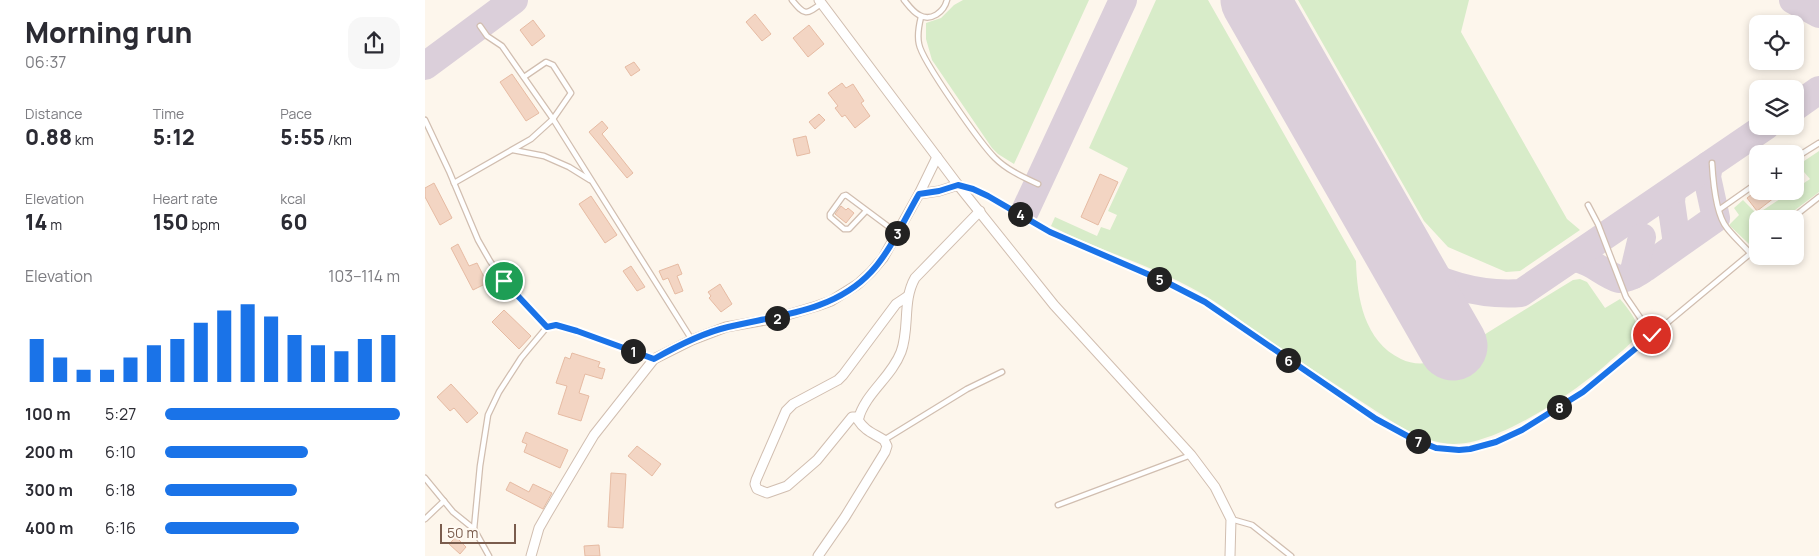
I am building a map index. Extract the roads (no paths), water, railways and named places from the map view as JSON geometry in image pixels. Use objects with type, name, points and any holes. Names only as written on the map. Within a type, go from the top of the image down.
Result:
[{"type":"street","points":[[820,2],[958,185],[1054,305],[1191,455],[1215,488],[1231,519],[1230,556]]},
{"type":"street","points":[[531,556],[533,544],[547,514],[594,435],[654,359],[692,340],[726,327],[785,316],[831,301],[858,284],[883,258],[919,194],[937,157]]},
{"type":"street","points":[[919,194],[939,191],[958,185]]},
{"type":"street","points":[[818,556],[845,517],[885,452],[887,446],[884,440],[869,433],[858,420],[867,400],[896,363],[901,352],[908,296],[915,278],[980,211]]},
{"type":"street","points":[[859,417],[852,417],[817,460],[787,486],[767,493],[757,489],[756,480],[786,411],[793,404],[838,380],[896,304],[908,296]]},
{"type":"lane","points":[[793,0],[801,11],[805,13],[809,13],[820,2]]},
{"type":"lane","points":[[905,0],[913,12],[921,17],[931,18],[940,13],[947,0]]},
{"type":"lane","points":[[921,17],[919,44],[930,66],[984,145],[1006,167],[1038,184]]},
{"type":"lane","points":[[479,26],[487,36],[503,46],[553,119],[692,340]]},
{"type":"lane","points":[[454,183],[531,139],[553,119],[571,94],[553,65],[546,62],[524,77]]},
{"type":"lane","points":[[425,120],[478,240],[490,261],[504,281],[547,327]]},
{"type":"lane","points":[[1804,152],[1819,143]]},
{"type":"lane","points":[[513,150],[544,156],[569,167],[592,181]]},
{"type":"lane","points":[[1712,163],[1716,196],[1726,227],[1749,252]]},
{"type":"lane","points":[[958,185],[988,196],[1050,232],[1166,282],[1205,302],[1376,419],[1411,438],[1436,448],[1470,449],[1496,442],[1522,430],[1583,392],[1749,256]]},
{"type":"lane","points":[[1720,209],[1749,189]]},
{"type":"lane","points":[[866,211],[849,229],[844,229],[830,217],[830,214],[843,196],[846,195],[897,232]]},
{"type":"lane","points":[[1802,210],[1819,197]]},
{"type":"lane","points":[[1588,205],[1598,224],[1626,297],[1652,335]]},
{"type":"lane","points":[[474,529],[480,466],[488,415],[499,392],[521,358],[547,327],[556,325],[577,331],[654,359]]},
{"type":"lane","points":[[884,440],[967,389],[1002,372]]},
{"type":"lane","points":[[1058,505],[1191,455]]},
{"type":"lane","points":[[425,478],[453,512],[474,529],[489,556]]},
{"type":"lane","points":[[425,519],[444,501]]},
{"type":"lane","points":[[1231,519],[1252,525],[1291,556]]}]
